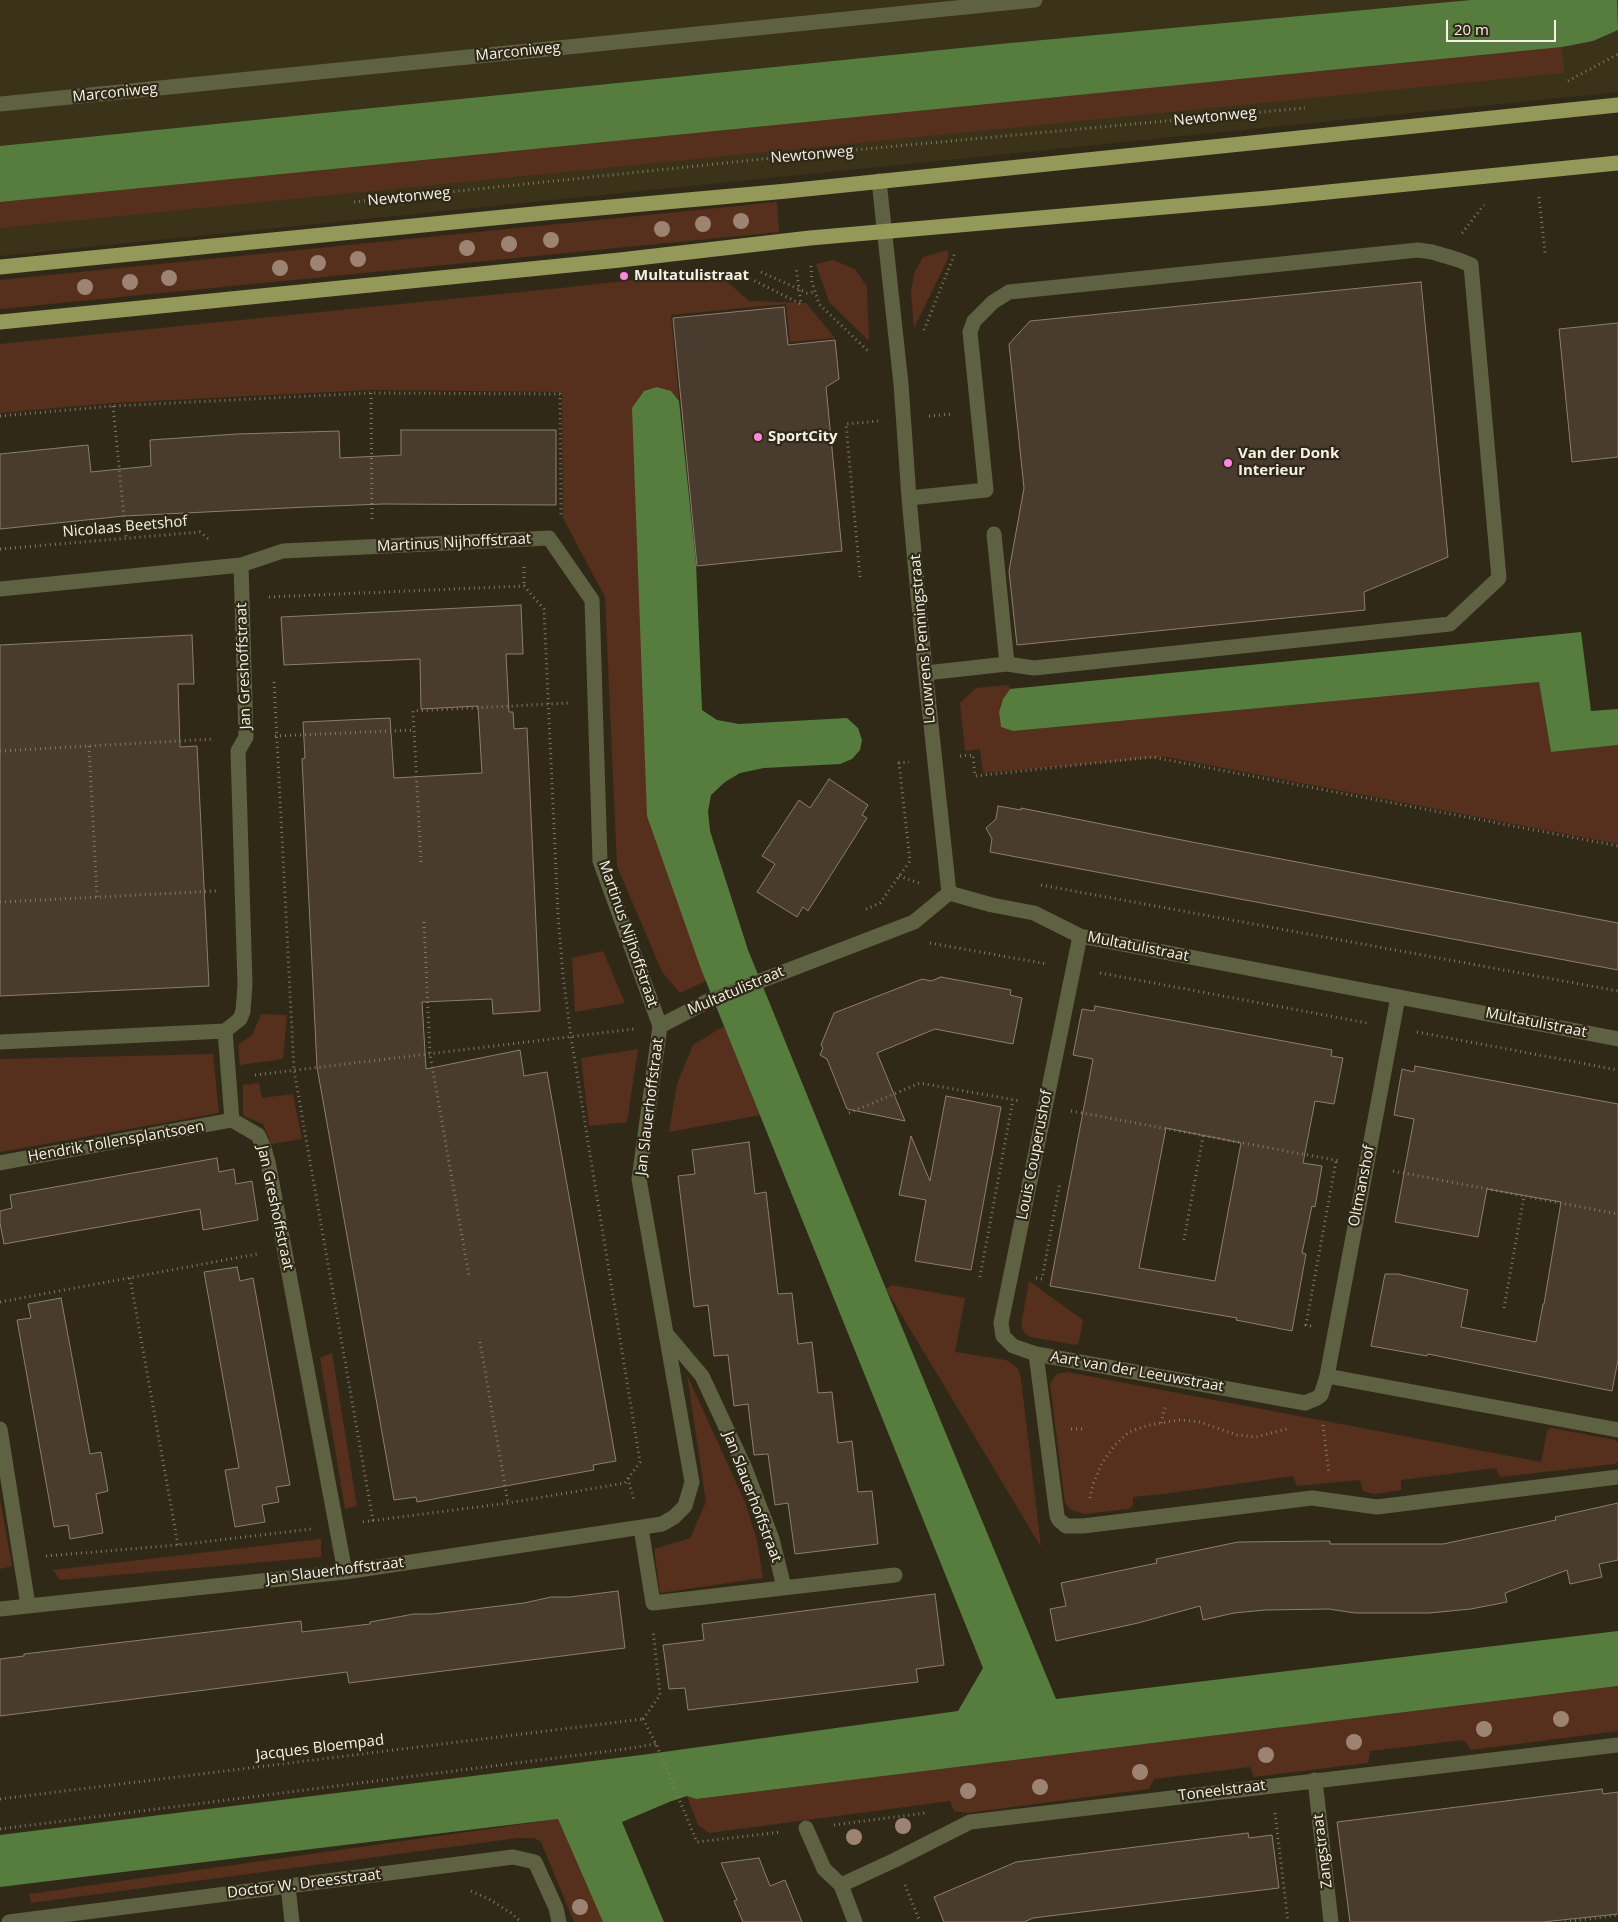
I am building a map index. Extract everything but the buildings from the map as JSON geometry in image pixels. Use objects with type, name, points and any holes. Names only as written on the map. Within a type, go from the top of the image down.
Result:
[{"type":"main road","name":"Newtonweg","points":[[0,267],[804,189],[1618,105]]},
{"type":"main road","points":[[0,322],[718,249],[886,230],[1268,198],[1618,163]]},
{"type":"street","name":"Marconiweg","points":[[0,104],[1035,0]]},
{"type":"street","name":"Louwrens Penningstraat","points":[[879,181],[886,230],[901,384],[909,498],[949,893]]},
{"type":"street","points":[[909,498],[986,490],[970,332],[974,321],[993,302],[1009,292],[1418,250],[1446,256],[1471,265],[1499,578],[1450,624],[1034,668],[1007,664],[926,673]]},
{"type":"street","points":[[994,534],[1007,664]]},
{"type":"street","name":"Martinus Nijhoffstraat","points":[[0,589],[241,565],[283,551],[549,538],[592,600],[600,860],[660,1026]]},
{"type":"street","name":"Jan Greshoffstraat","points":[[225,1031],[240,1019],[244,1003],[243,890],[238,751],[246,737],[241,565]]},
{"type":"street","name":"Multatulistraat","points":[[660,1026],[708,1001],[773,974],[914,922],[949,893],[992,905],[1034,913],[1080,936],[1618,1039]]},
{"type":"street","name":"Louis Couperushof","points":[[1036,1354],[1012,1346],[1004,1336],[1001,1323],[1080,936]]},
{"type":"street","name":"Oltmanshof","points":[[1326,1376],[1398,997]]},
{"type":"street","name":"Jan Slauerhoffstraat","points":[[0,1609],[345,1572],[641,1528],[662,1524],[674,1517],[685,1506],[692,1482],[639,1179],[660,1026]]},
{"type":"street","points":[[0,1042],[225,1031],[232,1120]]},
{"type":"street","name":"Jan Greshoffstraat","points":[[232,1120],[258,1135],[264,1148],[345,1572]]},
{"type":"street","name":"Hendrik Tollensplantsoen","points":[[0,1163],[232,1120]]},
{"type":"street","name":"Jan Slauerhoffstraat","points":[[667,1335],[702,1376],[744,1466],[772,1539],[784,1587]]},
{"type":"street","name":"Aart van der Leeuwstraat","points":[[1305,1403],[1036,1354],[1057,1516],[1066,1526],[1083,1526],[1312,1498],[1377,1507],[1618,1477]]},
{"type":"street","points":[[1305,1403],[1321,1395],[1326,1376],[1618,1430]]},
{"type":"street","points":[[0,1429],[28,1605]]},
{"type":"street","points":[[641,1528],[653,1603],[895,1575]]},
{"type":"street","name":"Toneelstraat","points":[[841,1885],[970,1822],[1618,1744]]},
{"type":"street","name":"Zangstraat","points":[[1315,1780],[1331,1922]]},
{"type":"street","points":[[806,1828],[824,1869],[841,1885],[855,1922]]},
{"type":"street","name":"Doctor W. Dreesstraat","points":[[8,1922],[513,1857],[535,1862],[556,1908],[559,1922]]},
{"type":"street","points":[[288,1886],[292,1922]]},
{"type":"path","points":[[1560,82],[1570,81],[1618,54]]},
{"type":"path","name":"Newtonweg","points":[[351,203],[801,156],[1308,108]]},
{"type":"path","points":[[801,156],[804,189]]},
{"type":"path","points":[[1538,191],[1545,253]]},
{"type":"path","points":[[1446,256],[1486,202]]},
{"type":"path","points":[[923,332],[957,249],[955,225]]},
{"type":"path","points":[[810,238],[812,282],[819,304],[870,352]]},
{"type":"path","points":[[718,249],[799,290],[807,293],[815,292]]},
{"type":"path","points":[[371,393],[372,547]]},
{"type":"path","points":[[0,416],[113,406],[371,393],[560,394],[561,516],[549,538]]},
{"type":"path","points":[[113,406],[126,537]]},
{"type":"path","points":[[846,424],[860,577]]},
{"type":"path","name":"Nicolaas Beetshof","points":[[0,549],[200,532],[241,565]]},
{"type":"path","points":[[266,557],[269,607]]},
{"type":"path","points":[[22,1558],[178,1545],[508,1503],[625,1483],[640,1462],[571,1037],[563,976],[558,915],[544,609],[524,586],[269,597]]},
{"type":"path","points":[[273,676],[294,1070],[373,1521]]},
{"type":"path","points":[[420,862],[413,711],[596,702]]},
{"type":"path","points":[[0,751],[246,737],[414,730]]},
{"type":"path","points":[[89,746],[97,897]]},
{"type":"path","points":[[862,911],[880,903],[910,861],[899,763],[972,755],[975,776],[1152,757],[1618,846]]},
{"type":"path","points":[[899,876],[949,893]]},
{"type":"path","points":[[1033,884],[1618,991]]},
{"type":"path","points":[[0,902],[243,890]]},
{"type":"path","points":[[424,922],[430,1054],[469,1276]]},
{"type":"path","points":[[914,922],[921,942],[1073,968],[1618,1070]]},
{"type":"path","points":[[228,1078],[660,1026]]},
{"type":"path","points":[[849,1113],[920,1082],[1618,1214]]},
{"type":"path","points":[[980,1279],[1013,1100]]},
{"type":"path","points":[[1184,1240],[1203,1136]]},
{"type":"path","points":[[1504,1308],[1524,1196]]},
{"type":"path","points":[[0,1302],[284,1249]]},
{"type":"path","points":[[130,1278],[178,1545]]},
{"type":"path","points":[[480,1342],[508,1503]]},
{"type":"path","points":[[1321,1395],[1332,1502]]},
{"type":"path","points":[[1083,1526],[1093,1484],[1102,1463],[1114,1445],[1129,1432],[1149,1425],[1180,1420],[1200,1422],[1237,1435],[1256,1437],[1295,1426],[1305,1416],[1305,1403]]},
{"type":"path","points":[[653,1603],[652,1626],[660,1695],[643,1719],[657,1745],[682,1804]]},
{"type":"path","name":"Jacques Bloempad","points":[[0,1799],[643,1719]]},
{"type":"path","points":[[0,1829],[657,1745]]},
{"type":"path","points":[[1272,1785],[1288,1922]]},
{"type":"path","points":[[895,1860],[920,1922]]},
{"type":"path","points":[[442,1866],[447,1880],[489,1899],[521,1922]]},
{"type":"path","points":[[1565,1922],[1618,1915]]},
{"type":"shaded area","points":[[0,0],[1618,0],[1618,92],[0,256]]},
{"type":"shaded area","points":[[1471,0],[1617,0],[1618,30],[1593,41],[1562,47],[0,202],[0,146],[1000,44]]},
{"type":"shaded area","points":[[1562,47],[1564,73],[0,228],[0,202]]},
{"type":"shaded area","points":[[777,202],[779,232],[0,309],[0,280]]},
{"type":"shaded area","points":[[948,250],[948,259],[914,328],[911,293],[914,273],[923,257]]},
{"type":"shaded area","points":[[833,260],[855,269],[867,287],[869,341],[829,302],[816,264]]},
{"type":"shaded area","points":[[715,271],[749,301],[806,303],[835,338],[790,342],[786,304],[671,315],[679,401],[671,391],[701,969],[706,981],[680,993],[662,972],[617,866],[605,597],[563,518],[562,392],[371,390],[113,403],[0,413],[0,344]]},
{"type":"shaded area","points":[[657,387],[671,391],[679,401],[696,563],[702,710],[717,720],[739,724],[847,718],[858,728],[862,740],[860,750],[852,759],[840,764],[764,768],[740,773],[725,782],[711,795],[708,811],[710,831],[748,950],[1056,1699],[1618,1631],[1618,1686],[696,1799],[687,1796],[622,1822],[664,1922],[603,1922],[558,1819],[0,1887],[0,1835],[649,1754],[958,1711],[983,1668],[701,969],[647,816],[632,408],[644,391]]},
{"type":"shaded area","points":[[1581,632],[1591,711],[1618,709],[1618,745],[1551,752],[1539,682],[1013,731],[1001,727],[999,712],[1003,699],[1010,689]]},
{"type":"shaded area","points":[[1539,682],[1551,752],[1618,745],[1618,844],[1166,757],[983,773],[980,749],[965,751],[960,703],[976,688],[1008,685],[1010,689],[1003,699],[999,712],[1001,727],[1013,731]]},
{"type":"shaded area","points":[[603,951],[625,1003],[575,1012],[572,958]]},
{"type":"shaded area","points":[[261,1014],[287,1015],[283,1059],[240,1065],[238,1045],[252,1035]]},
{"type":"shaded area","points":[[724,1026],[760,1115],[669,1132],[677,1084],[693,1045]]},
{"type":"shaded area","points":[[638,1049],[627,1122],[589,1126],[581,1058]]},
{"type":"shaded area","points":[[213,1054],[219,1113],[0,1152],[0,1059]]},
{"type":"shaded area","points":[[259,1083],[262,1098],[293,1094],[302,1139],[271,1144],[263,1124],[243,1116],[243,1085]]},
{"type":"shaded area","points":[[1029,1281],[1083,1320],[1079,1342],[1076,1345],[1030,1337],[1025,1333],[1022,1328],[1022,1319]]},
{"type":"shaded area","points":[[892,1285],[965,1298],[955,1352],[1006,1360],[1018,1368],[1021,1379],[1041,1547],[886,1289]]},
{"type":"shaded area","points":[[332,1353],[357,1506],[345,1509],[320,1358]]},
{"type":"shaded area","points":[[1067,1372],[1541,1462],[1547,1431],[1551,1428],[1615,1440],[1618,1442],[1618,1462],[1615,1464],[1500,1477],[1496,1468],[1401,1480],[1401,1490],[1374,1494],[1363,1491],[1360,1480],[1297,1486],[1293,1476],[1133,1497],[1133,1505],[1129,1509],[1084,1514],[1071,1510],[1065,1503],[1050,1384],[1056,1374]]},
{"type":"shaded area","points":[[687,1375],[745,1502],[757,1540],[763,1578],[660,1593],[654,1549],[690,1538],[706,1502]]},
{"type":"shaded area","points":[[0,1499],[12,1566],[0,1569]]},
{"type":"shaded area","points":[[321,1539],[321,1557],[60,1580],[53,1570]]},
{"type":"shaded area","points":[[1618,1686],[1618,1731],[1471,1750],[1464,1740],[1370,1751],[1368,1763],[1254,1777],[1250,1767],[1154,1779],[1149,1789],[967,1813],[954,1811],[950,1801],[709,1833],[698,1825],[687,1796],[696,1799]]},
{"type":"shaded area","points":[[558,1819],[603,1922],[574,1922],[541,1842],[534,1838],[518,1838],[31,1903],[29,1894]]},
{"type":"place","name":"Multatulistraat","points":[[624,276]]},
{"type":"place","name":"SportCity","points":[[758,437]]},
{"type":"place","name":"Van der Donk Interieur","points":[[1228,463]]}]
